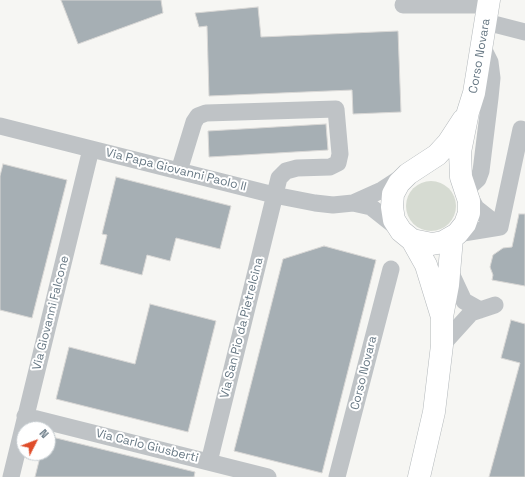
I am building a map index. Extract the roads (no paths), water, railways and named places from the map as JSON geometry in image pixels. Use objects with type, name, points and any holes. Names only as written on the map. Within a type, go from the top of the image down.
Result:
[{"type":"main road","name":"Corso Novara","points":[[419,477],[434,412],[442,345],[442,317],[455,236],[465,224],[469,213],[469,202],[461,177],[460,152],[468,112],[474,93],[488,9]]},
{"type":"main road","name":"Corso Novara","points":[[442,317],[426,265],[394,220],[392,207],[393,194],[399,183],[413,171],[437,155],[448,143],[468,112]]},
{"type":"main road","points":[[413,171],[432,166],[446,170],[458,178],[466,190]]},
{"type":"main road","points":[[406,235],[432,244],[455,236]]},
{"type":"street","points":[[403,5],[488,9],[525,32]]},
{"type":"street","points":[[482,48],[490,62],[492,78],[490,98],[481,171],[478,179],[466,190],[476,208],[500,227]]},
{"type":"street","name":"Via San Pio da Pietrelcina","points":[[179,171],[194,122],[198,116],[206,113],[336,109],[340,154],[338,163],[330,167],[297,168],[286,171],[279,178],[209,462]]},
{"type":"street","name":"Via Papa Giovanni Paolo II","points":[[0,126],[274,195],[334,205],[353,203],[382,190],[413,171]]},
{"type":"street","points":[[500,227],[521,129]]},
{"type":"street","name":"Via Giovanni Falcone","points":[[11,477],[91,149]]},
{"type":"street","name":"Via Papa Giovanni Paolo II","points":[[353,203],[371,207],[406,235]]},
{"type":"street","points":[[455,236],[500,227]]},
{"type":"street","name":"Corso Novara","points":[[337,477],[390,269]]},
{"type":"street","points":[[442,345],[471,313],[488,307],[464,301],[450,271]]},
{"type":"street","name":"Via Carlo Giusberti","points":[[25,416],[268,477]]}]
